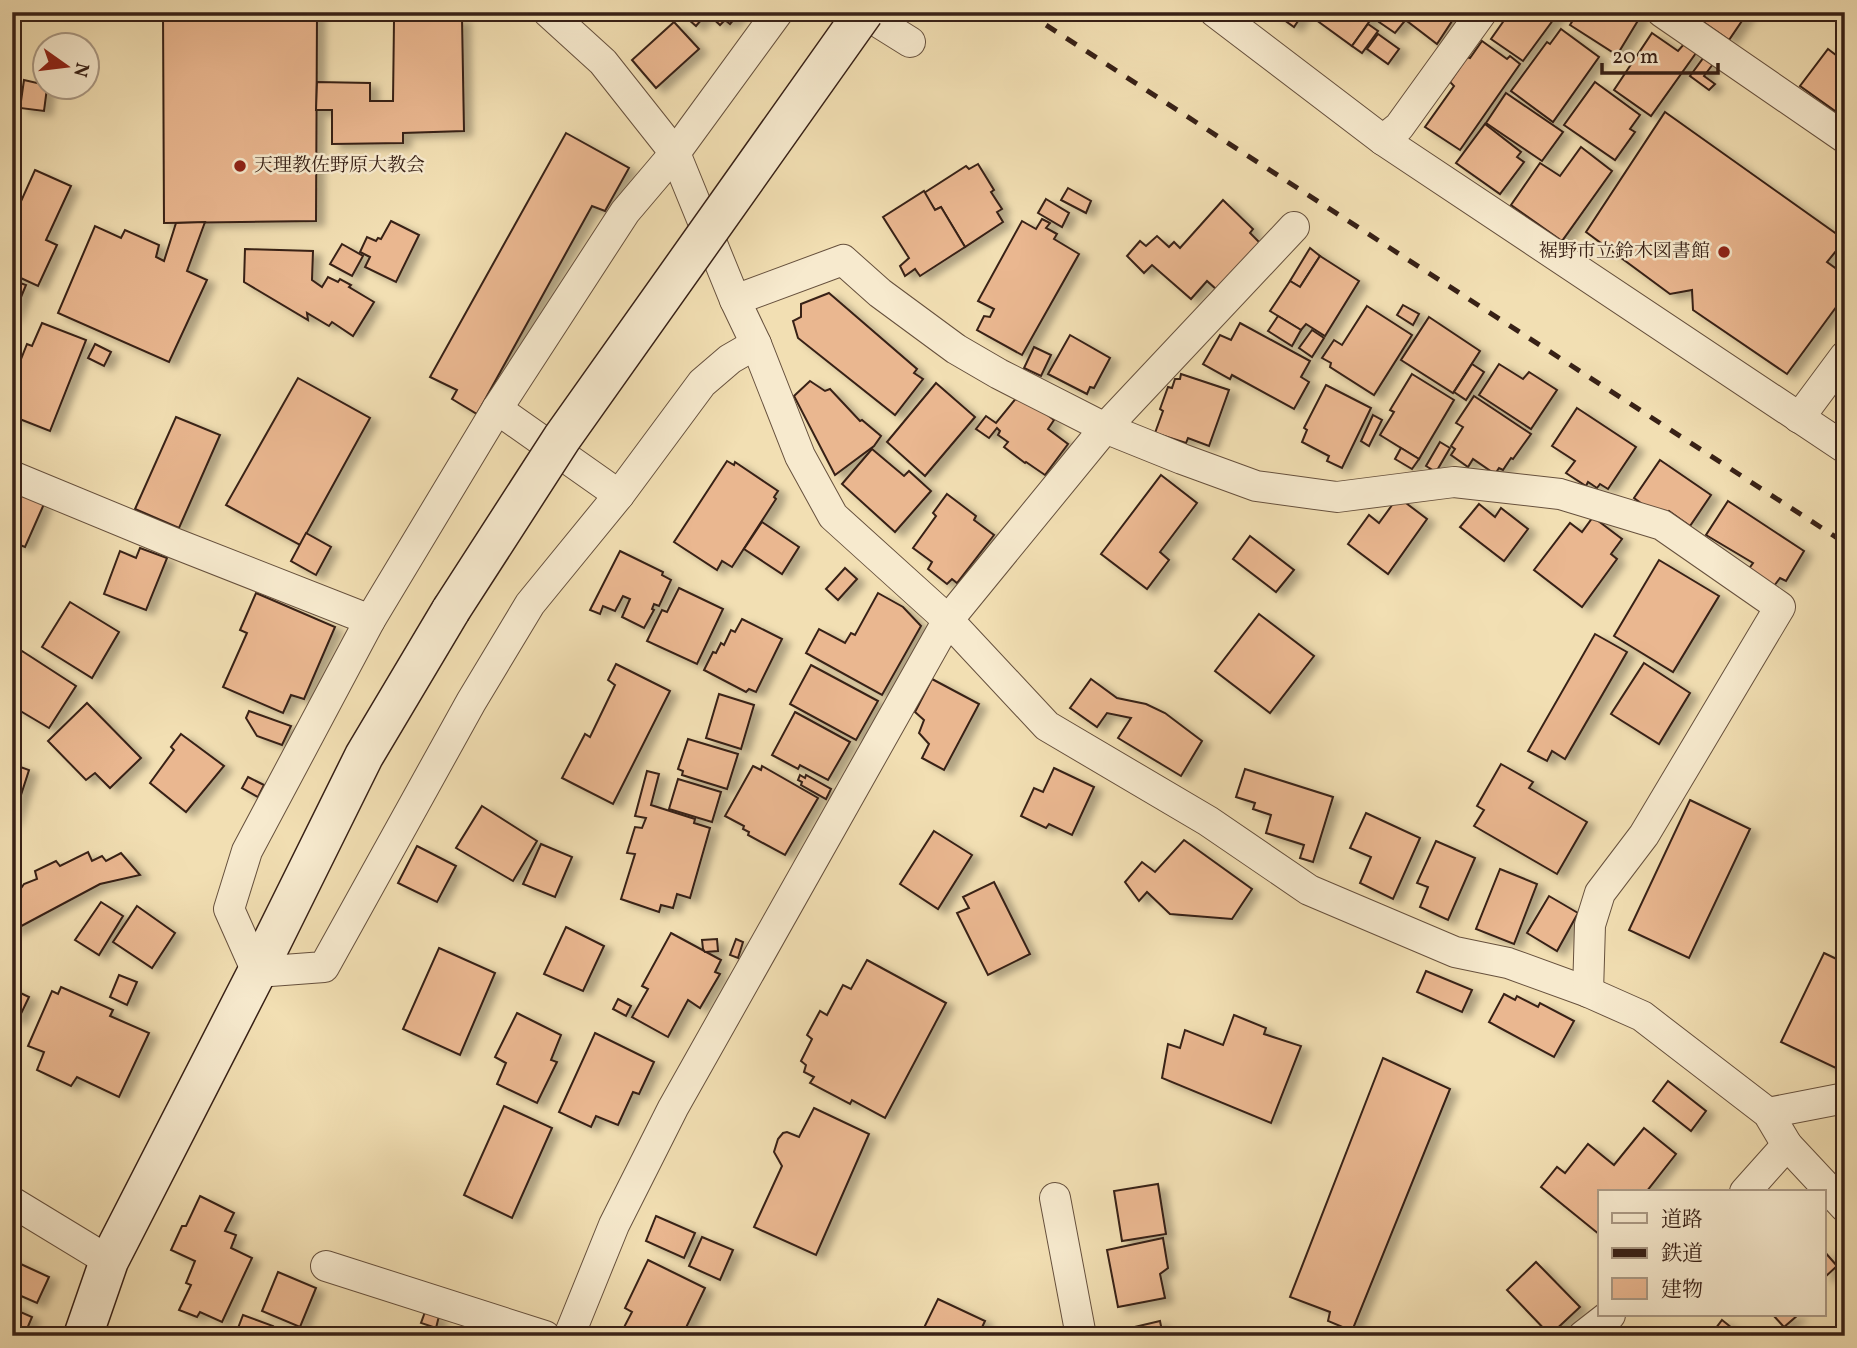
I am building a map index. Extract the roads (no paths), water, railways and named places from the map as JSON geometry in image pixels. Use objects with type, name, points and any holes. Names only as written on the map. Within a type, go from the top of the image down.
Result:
[{"type":"street","points":[[548,12],[603,62],[675,153],[800,456],[833,516],[948,620],[1047,726],[1208,821],[1309,890],[1455,952],[1508,962],[1642,1016],[1768,1113],[1787,1145],[1845,1207]]},
{"type":"street","points":[[257,972],[229,909],[247,851],[370,620],[497,409],[625,212],[675,153],[778,12]]},
{"type":"street","points":[[83,1336],[109,1261],[364,756],[451,610],[562,438],[863,12],[910,42]]},
{"type":"street","points":[[1215,12],[1384,141],[1845,448]]},
{"type":"street","points":[[1384,141],[1399,127],[1482,12]]},
{"type":"street","points":[[1662,12],[1845,138]]},
{"type":"street","points":[[569,1336],[614,1225],[673,1108],[948,620],[1105,428],[1294,227]]},
{"type":"street","points":[[735,300],[843,260],[880,293],[956,348],[999,374],[1105,428],[1182,459],[1256,486],[1337,497],[1454,482],[1560,494],[1662,525],[1780,607],[1644,835],[1600,893],[1590,925],[1588,992]]},
{"type":"street","points":[[257,972],[324,967],[471,702],[530,604],[619,495],[702,383],[730,359],[756,344]]},
{"type":"street","points":[[1799,418],[1845,356]]},
{"type":"street","points":[[497,409],[619,495]]},
{"type":"street","points":[[12,476],[370,620]]},
{"type":"street","points":[[1768,1113],[1845,1098]]},
{"type":"street","points":[[1747,1190],[1787,1145]]},
{"type":"street","points":[[1055,1198],[1082,1336]]},
{"type":"street","points":[[12,1202],[109,1261]]},
{"type":"street","points":[[327,1265],[545,1336]]},
{"type":"street","points":[[1583,1336],[1610,1316]]},
{"type":"railway","points":[[1026,12],[1845,543]]},
{"type":"place","name":"天理教佐野原大教会","points":[[240,166]]},
{"type":"place","name":"裾野市立鈴木図書館","points":[[1724,252]]}]
